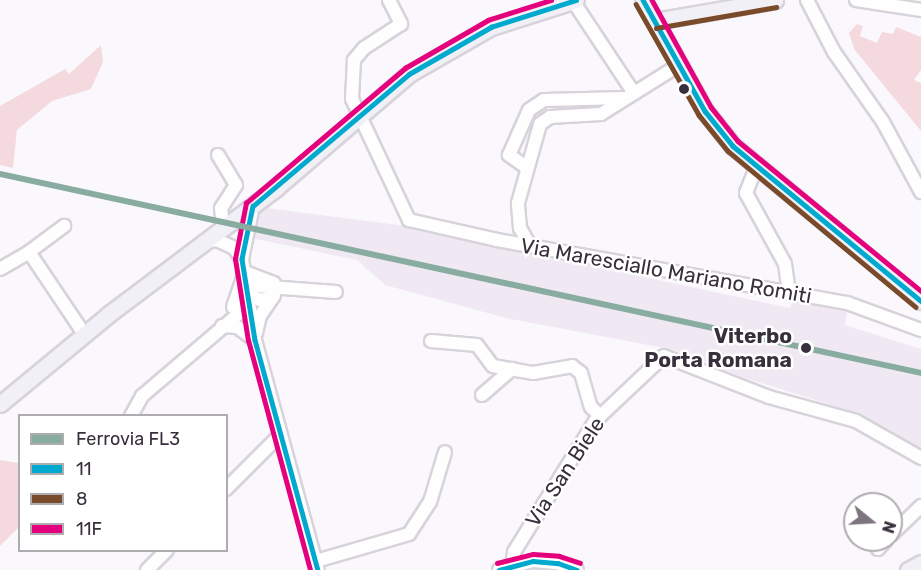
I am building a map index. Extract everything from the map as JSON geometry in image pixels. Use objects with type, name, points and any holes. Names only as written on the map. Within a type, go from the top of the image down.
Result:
[{"type":"main road","points":[[0,404],[84,334],[253,206],[409,74],[491,27],[575,0]]},
{"type":"main road","points":[[643,0],[714,126],[756,168],[921,301]]},
{"type":"main road","points":[[655,21],[775,0]]},
{"type":"main road","points":[[908,570],[921,563]]},
{"type":"street","points":[[358,118],[352,99],[354,60],[364,48],[401,24],[389,0]]},
{"type":"street","points":[[575,0],[630,96]]},
{"type":"street","points":[[807,0],[834,52],[883,122],[921,192]]},
{"type":"street","points":[[856,0],[921,10]]},
{"type":"street","points":[[530,246],[517,216],[526,167],[540,124],[550,117],[601,114],[679,65]]},
{"type":"street","points":[[526,167],[509,155],[529,110],[544,100],[630,96]]},
{"type":"street","name":"Via Maresciallo Mariano Romiti","points":[[358,118],[409,220],[530,246],[867,308],[921,330]]},
{"type":"street","points":[[218,155],[236,185],[221,208],[227,225],[239,246],[255,340],[273,413],[273,435],[286,460],[317,566],[409,534],[430,502],[445,452]]},
{"type":"street","points":[[756,168],[746,193],[785,264],[789,292]]},
{"type":"street","points":[[239,246],[253,206]]},
{"type":"street","points":[[0,269],[29,252],[64,226]]},
{"type":"street","points":[[202,243],[217,240],[239,246]]},
{"type":"street","points":[[29,252],[84,334]]},
{"type":"street","points":[[243,266],[283,286]]},
{"type":"street","points":[[221,326],[233,307],[243,266]]},
{"type":"street","points":[[132,414],[142,396],[221,326],[240,316],[256,286],[283,286],[336,292]]},
{"type":"street","points":[[255,340],[260,316],[271,298],[283,286]]},
{"type":"street","points":[[233,307],[248,299],[271,298]]},
{"type":"street","points":[[221,326],[237,327],[255,340]]},
{"type":"street","points":[[431,341],[477,345],[493,366],[533,373],[572,366],[581,373],[591,407],[600,416]]},
{"type":"street","name":"Via San Biele","points":[[512,565],[514,552],[600,416],[664,356],[670,356],[770,396],[856,421],[921,458]]},
{"type":"street","points":[[482,395],[512,369]]},
{"type":"street","points":[[228,487],[259,455],[273,435]]},
{"type":"street","points":[[259,455],[286,460]]},
{"type":"street","points":[[903,523],[921,506]]},
{"type":"street","points":[[147,570],[162,553]]},
{"type":"street","points":[[499,570],[512,565],[550,562],[577,570]]},
{"type":"shaded area","points":[[857,24],[863,26],[860,36],[877,43],[882,32],[893,34],[896,27],[921,37],[921,70],[914,80],[921,83],[921,131],[854,49],[849,33]]},
{"type":"shaded area","points":[[101,45],[103,62],[91,89],[52,101],[17,130],[13,168],[0,165],[0,106],[65,69],[69,74]]},
{"type":"shaded area","points":[[267,208],[406,226],[790,308],[793,299],[847,311],[845,325],[921,349],[921,451],[847,410],[745,378],[675,350],[506,318],[385,285],[357,260],[251,238],[260,211]]},
{"type":"shaded area","points":[[0,460],[18,463],[18,528],[0,546]]},
{"type":"rail line","name":"FL3","points":[[0,174],[921,373]]},
{"type":"transit line","name":"11F","points":[[310,570],[248,341],[235,259],[246,203],[405,68],[488,20],[551,0]]},
{"type":"transit line","name":"11","points":[[253,206],[409,74],[491,27],[576,0]]},
{"type":"transit line","name":"11","points":[[643,0],[705,111],[733,146],[921,301]]},
{"type":"transit line","name":"11F","points":[[652,0],[711,107],[738,141],[921,291]]},
{"type":"transit line","name":"8","points":[[636,4],[699,115],[728,151],[916,307]]},
{"type":"transit line","name":"8","points":[[656,28],[776,7]]},
{"type":"transit line","name":"11","points":[[253,206],[242,259],[255,340],[318,570]]},
{"type":"transit line","name":"11F","points":[[497,563],[533,554],[559,556],[580,563]]},
{"type":"transit line","name":"11","points":[[499,570],[533,561],[558,563],[577,570]]},
{"type":"place","name":"Viterbo Porta Romana","points":[[806,348]]}]
